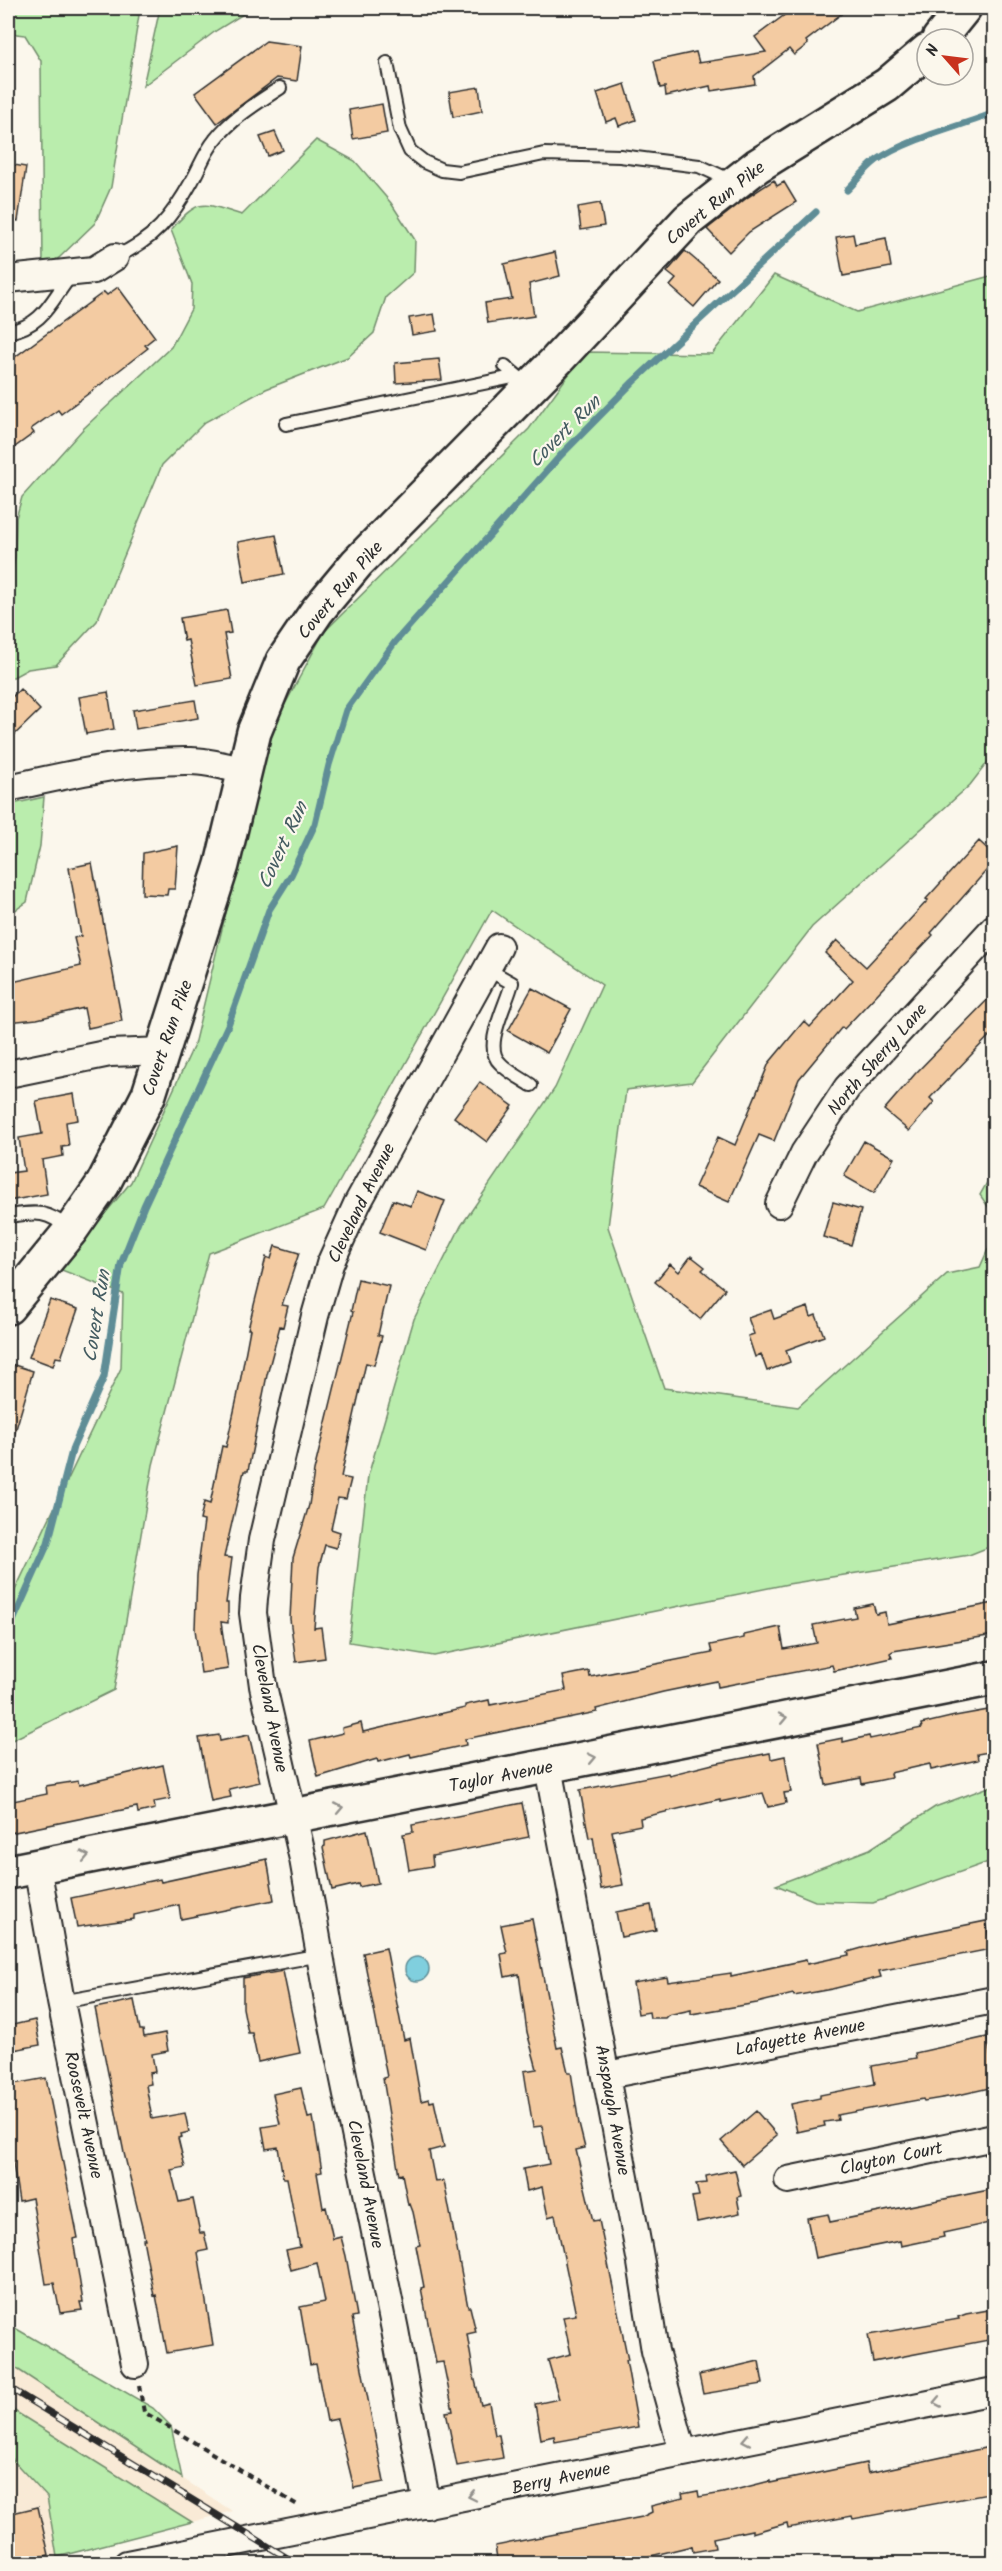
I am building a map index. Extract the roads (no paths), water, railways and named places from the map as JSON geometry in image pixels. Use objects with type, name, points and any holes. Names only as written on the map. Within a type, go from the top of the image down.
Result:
[{"type":"street","points":[[949,27],[964,8]]},
{"type":"street","name":"Covert Run Pike","points":[[8,1307],[71,1230],[103,1184],[149,1094],[222,865],[254,732],[281,666],[317,611],[357,563],[523,382],[688,220],[735,182],[777,153],[887,85],[915,61]]},
{"type":"street","points":[[8,279],[94,270],[115,257]]},
{"type":"street","points":[[8,788],[98,769],[164,762],[193,761],[245,771]]},
{"type":"street","name":"North Sherry Lane","points":[[779,1204],[804,1153],[847,1088],[994,928]]},
{"type":"street","name":"Cleveland Avenue","points":[[426,2505],[395,2330],[321,1955],[293,1816],[263,1686],[253,1613],[254,1586],[262,1540],[315,1316],[330,1264],[357,1204],[493,958]]},
{"type":"street","points":[[8,1074],[110,1053],[164,1051]]},
{"type":"street","name":"Taylor Avenue","points":[[22,1869],[549,1767],[994,1677]]},
{"type":"street","name":"Anspaugh Avenue","points":[[549,1767],[607,2075],[655,2351],[683,2452]]},
{"type":"street","name":"Roosevelt Avenue","points":[[22,1869],[61,2002],[135,2364]]},
{"type":"street","name":"Lafayette Avenue","points":[[607,2075],[994,2000]]},
{"type":"street","name":"Clayton Court","points":[[788,2180],[994,2137]]},
{"type":"street","name":"Berry Avenue","points":[[127,2564],[994,2391]]},
{"type":"lane","points":[[387,63],[400,129],[410,150],[424,162],[442,170],[459,172],[544,154],[620,156],[699,166],[735,182]]},
{"type":"lane","points":[[115,257],[138,247],[154,234],[174,210],[214,141],[225,128],[280,88]]},
{"type":"lane","points":[[8,332],[20,330],[42,317],[74,272]]},
{"type":"lane","points":[[505,366],[523,382]]},
{"type":"lane","points":[[286,424],[523,382]]},
{"type":"lane","points":[[493,958],[512,983],[508,1000],[493,1037],[492,1048],[498,1062],[531,1085]]},
{"type":"lane","points":[[8,1216],[43,1212],[56,1218],[71,1230]]},
{"type":"lane","points":[[61,2002],[321,1955]]},
{"type":"water","points":[[417,1957],[425,1961],[429,1969],[425,1977],[417,1981],[409,1977],[405,1969],[409,1961]]},
{"type":"waterway","name":"Covert Run","points":[[847,190],[865,170],[889,153],[918,140],[994,113]]},
{"type":"waterway","name":"Covert Run","points":[[8,1632],[48,1543],[73,1447],[104,1377],[121,1264],[144,1206],[228,1025],[269,910],[291,875],[315,824],[329,765],[346,710],[395,642],[561,455],[633,382],[816,212]]},
{"type":"railway","points":[[8,2387],[297,2564]]}]
